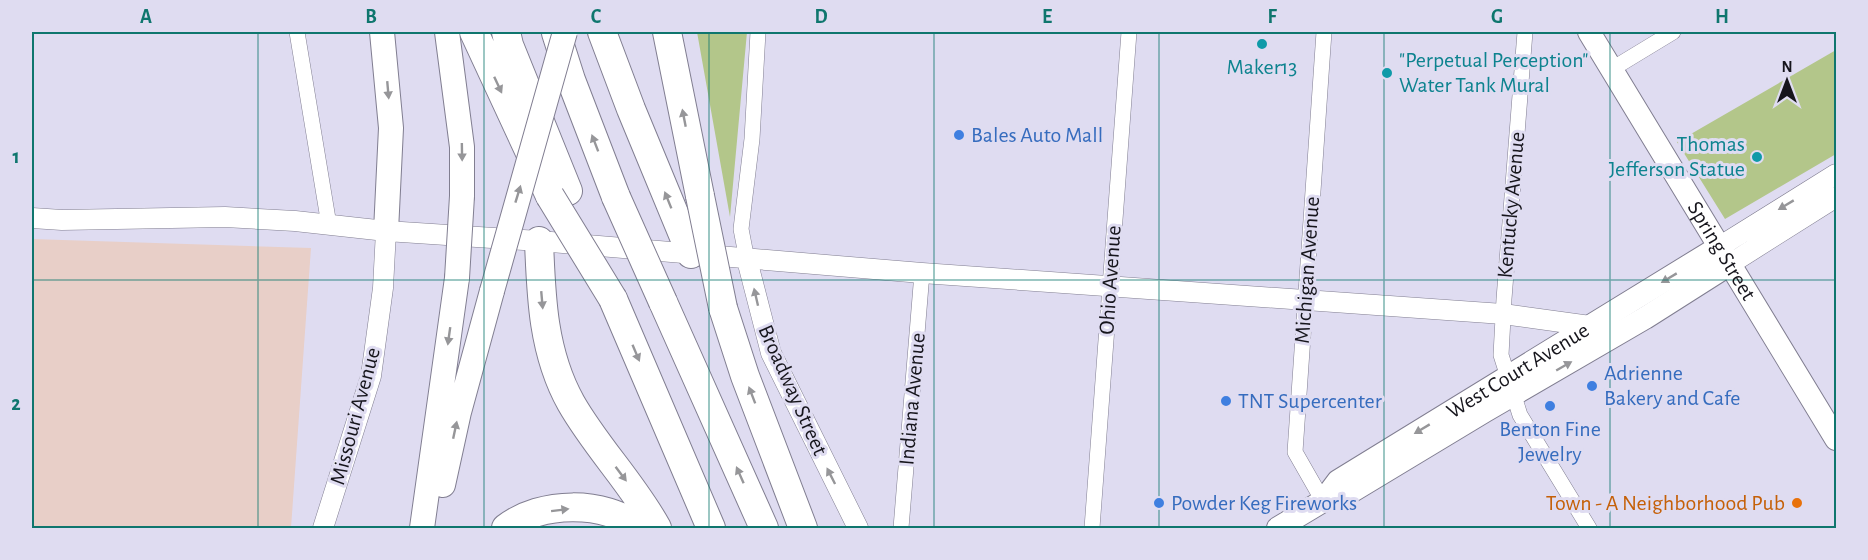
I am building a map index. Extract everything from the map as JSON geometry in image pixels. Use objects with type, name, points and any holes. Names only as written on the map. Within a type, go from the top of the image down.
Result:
[{"type":"highway","points":[[474,32],[613,299],[711,528]]},
{"type":"highway","points":[[506,32],[559,194]]},
{"type":"highway","points":[[556,32],[571,80],[616,197],[764,528]]},
{"type":"highway","points":[[602,32],[691,254]]},
{"type":"highway","points":[[667,32],[723,308],[745,376],[803,528]]},
{"type":"highway","points":[[539,241],[544,321],[552,361],[571,403],[645,506],[657,528]]},
{"type":"highway","points":[[506,528],[534,514],[584,508],[608,512],[626,519],[639,528]]},
{"type":"main road","points":[[382,32],[391,128],[386,231]]},
{"type":"main road","points":[[423,528],[457,278],[462,196],[462,147],[447,32]]},
{"type":"main road","points":[[434,528],[459,411],[565,32]]},
{"type":"main road","name":"Spring Street","points":[[1589,32],[1836,439]]},
{"type":"main road","name":"West Court Avenue","points":[[1282,528],[1323,501],[1349,493],[1511,386],[1590,326],[1725,255]]},
{"type":"main road","name":"West Court Avenue","points":[[1511,386],[1645,318],[1725,255]]},
{"type":"street","points":[[297,32],[329,225]]},
{"type":"street","name":"Broadway Street","points":[[758,32],[752,139],[741,229],[747,260],[771,353],[858,528]]},
{"type":"street","name":"Ohio Avenue","points":[[1092,528],[1129,32]]},
{"type":"street","name":"Michigan Avenue","points":[[1323,501],[1294,452],[1324,32]]},
{"type":"street","name":"Kentucky Avenue","points":[[1525,32],[1501,355],[1520,415],[1589,528]]},
{"type":"street","points":[[1612,69],[1673,32]]},
{"type":"street","points":[[1725,255],[1836,174]]},
{"type":"street","points":[[1725,255],[1836,197]]},
{"type":"street","points":[[32,218],[62,220],[225,217],[539,241],[747,260],[1503,314],[1590,326]]},
{"type":"street","name":"Missouri Avenue","points":[[323,528],[371,376],[382,288],[386,231]]},
{"type":"street","name":"Indiana Avenue","points":[[901,526],[922,273]]},
{"type":"shaded area","points":[[32,239],[311,248],[291,528],[32,528]]},
{"type":"green space","points":[[697,32],[747,32],[730,217]]},
{"type":"green space","points":[[1836,50],[1836,154],[1725,219],[1677,142]]},
{"type":"place","name":"Maker13","points":[[1262,44]]},
{"type":"place","name":"\"Perpetual Perception\" Water Tank Mural","points":[[1387,73]]},
{"type":"place","name":"Bales Auto Mall","points":[[959,135]]},
{"type":"place","name":"Thomas Jefferson Statue","points":[[1757,157]]},
{"type":"place","name":"Adrienne Bakery and Cafe","points":[[1592,386]]},
{"type":"place","name":"TNT Supercenter","points":[[1226,401]]},
{"type":"place","name":"Benton Fine Jewelry","points":[[1550,406]]},
{"type":"place","name":"Powder Keg Fireworks","points":[[1159,503]]},
{"type":"place","name":"Town - A Neighborhood Pub","points":[[1797,503]]}]
